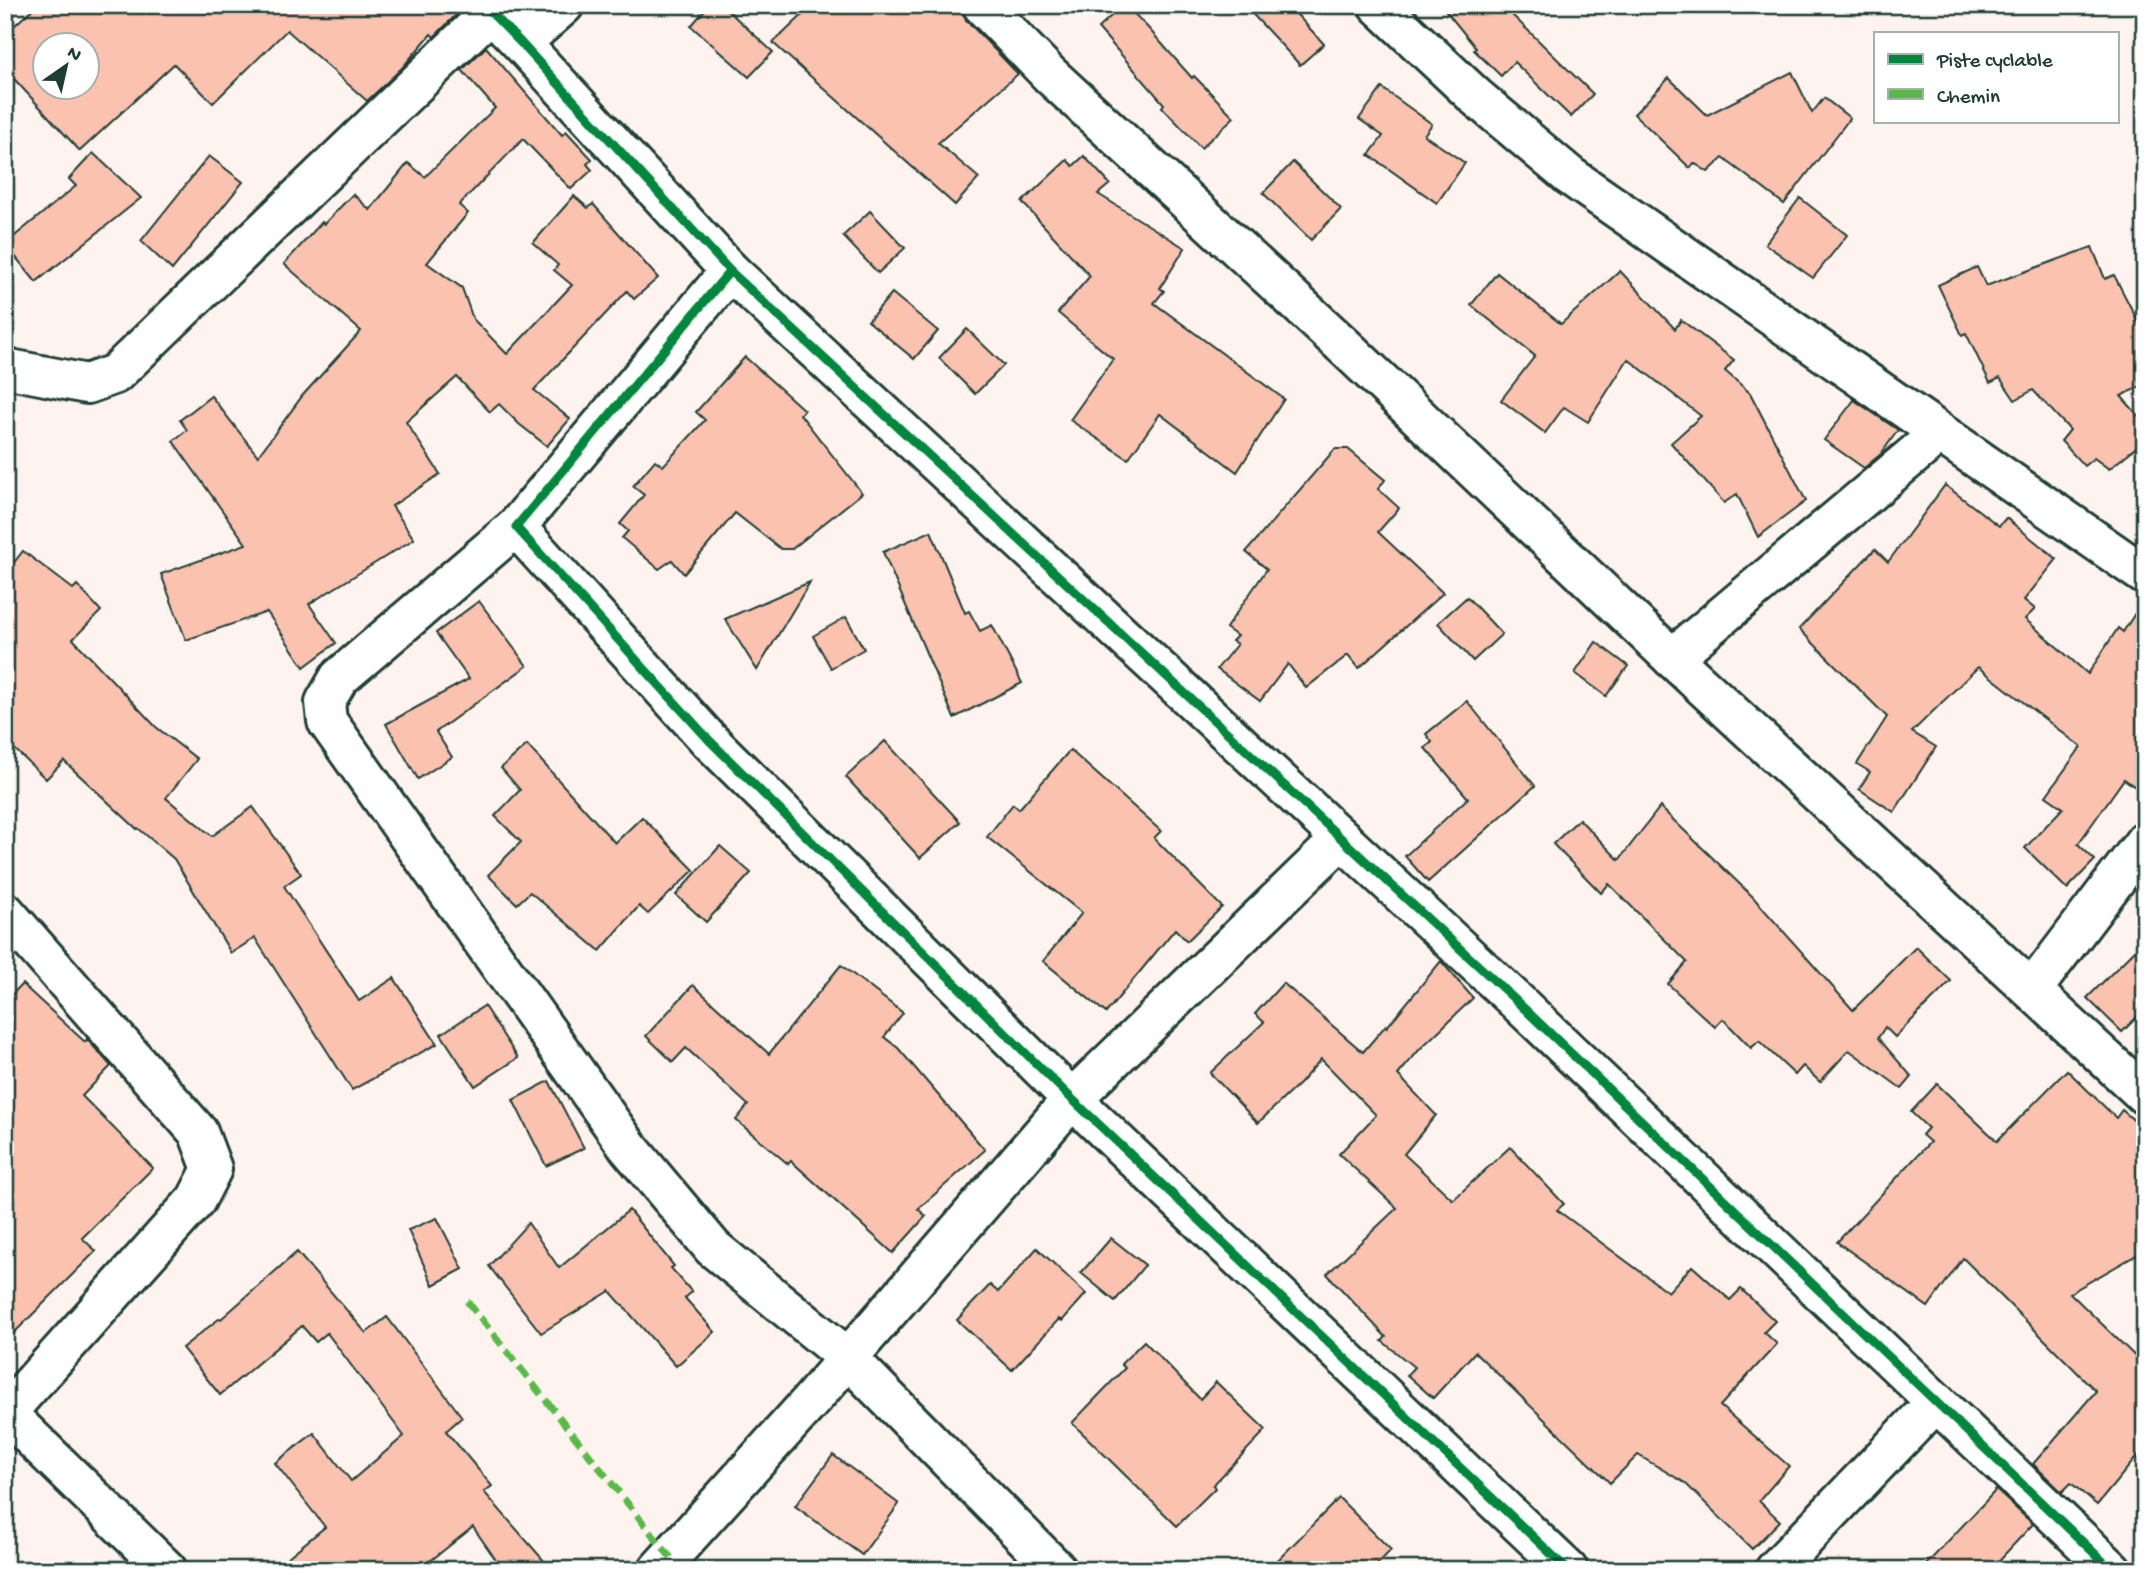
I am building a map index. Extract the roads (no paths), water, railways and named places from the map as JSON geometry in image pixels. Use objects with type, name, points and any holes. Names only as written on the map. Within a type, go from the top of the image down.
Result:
[{"type":"street","points":[[522,43],[564,5]]},
{"type":"street","points":[[982,5],[1050,75],[1346,348],[1672,658],[2145,1095]]},
{"type":"street","points":[[1378,5],[1476,97],[1570,176],[2145,576]]},
{"type":"street","points":[[5,368],[87,384],[115,374],[487,8],[730,271],[1342,838],[2112,1570]]},
{"type":"street","points":[[730,271],[516,527],[339,678],[324,702],[327,721],[629,1148],[713,1248],[848,1358],[1057,1570]]},
{"type":"street","points":[[1672,658],[1940,433]]},
{"type":"street","points":[[516,527],[709,740],[1072,1099],[1568,1570]]},
{"type":"street","points":[[671,1566],[1072,1099],[1342,838]]},
{"type":"street","points":[[2032,990],[2145,841]]},
{"type":"street","points":[[5,912],[198,1132],[212,1169],[196,1200],[6,1413],[167,1570]]},
{"type":"street","points":[[1776,1570],[1936,1402]]}]
